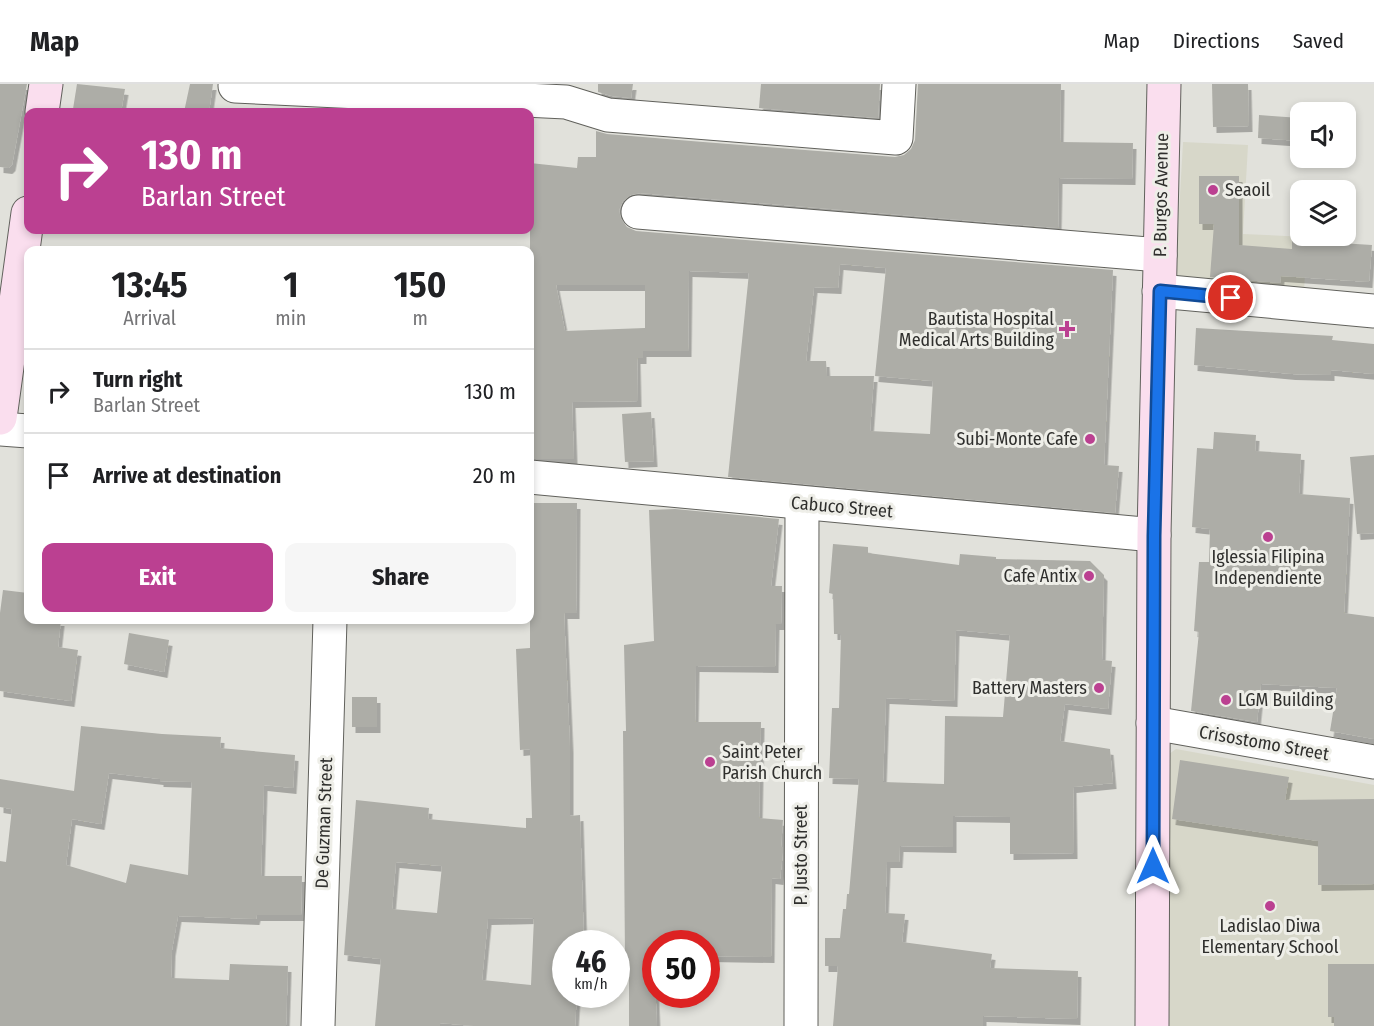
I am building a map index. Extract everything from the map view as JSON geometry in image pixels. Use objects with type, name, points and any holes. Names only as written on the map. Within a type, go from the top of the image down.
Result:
[{"type":"main road","points":[[43,108],[46,84]]},
{"type":"main road","name":"P. Burgos Avenue","points":[[1152,1026],[1154,536],[1164,84]]},
{"type":"main road","points":[[0,418],[25,234]]},
{"type":"street","points":[[235,86],[566,102],[608,115],[896,138],[900,84]]},
{"type":"street","points":[[638,212],[1160,255]]},
{"type":"street","points":[[1160,291],[1374,311]]},
{"type":"street","points":[[0,429],[24,431]]},
{"type":"street","name":"Cabuco Street","points":[[534,477],[1154,536]]},
{"type":"street","name":"P. Justo Street","points":[[801,1026],[802,504]]},
{"type":"street","name":"De Guzman Street","points":[[318,1026],[330,624]]},
{"type":"street","name":"Crisostomo Street","points":[[1153,723],[1374,762]]},
{"type":"shaded area","name":"Seaoil","points":[[1183,142],[1248,145],[1243,234],[1290,236],[1290,246],[1307,246],[1304,292],[1175,285]]},
{"type":"shaded area","name":"Ladislao Diwa Elementary School","points":[[1176,749],[1374,785],[1374,1026],[1166,1026],[1169,754]]},
{"type":"building","points":[[0,84],[27,84],[12,165],[9,168],[0,167]]},
{"type":"building","points":[[77,84],[125,89],[122,108],[73,108]]},
{"type":"building","points":[[190,84],[213,84],[210,108],[185,108]]},
{"type":"building","points":[[598,84],[633,84],[631,98],[598,92]]},
{"type":"building","points":[[761,84],[880,84],[878,118],[759,108]]},
{"type":"building","points":[[918,84],[1061,84],[1060,142],[1133,143],[1132,179],[1059,178],[1058,228],[640,193],[631,195],[623,201],[619,210],[621,219],[627,227],[636,231],[1113,270],[1104,465],[1119,466],[1115,513],[728,477],[749,273],[689,271],[688,351],[643,351],[643,358],[637,358],[638,401],[572,402],[574,459],[534,459],[534,246],[530,246],[530,234],[534,234],[534,163],[577,168],[578,157],[596,157],[596,131],[607,134],[895,157],[904,155],[911,149],[915,140]],"holes":[[[840,264],[886,268],[875,376],[933,381],[930,434],[870,431],[874,376],[827,376],[826,361],[806,361],[814,287],[838,288]],[[556,285],[645,285],[645,328],[565,331]]]},
{"type":"building","points":[[1212,84],[1248,84],[1249,126],[1213,127]]},
{"type":"building","points":[[1259,115],[1290,117],[1290,140],[1258,138]]},
{"type":"building","points":[[1199,176],[1239,176],[1239,245],[1292,249],[1292,246],[1372,245],[1369,282],[1281,276],[1280,283],[1210,277],[1214,224],[1199,224]]},
{"type":"building","points":[[1196,328],[1333,336],[1332,340],[1374,344],[1374,374],[1331,370],[1331,375],[1292,374],[1194,365]]},
{"type":"building","points":[[651,412],[654,461],[625,462],[622,414]]},
{"type":"building","points":[[1214,432],[1256,435],[1255,451],[1301,454],[1299,494],[1350,498],[1344,613],[1374,617],[1374,739],[1330,731],[1337,688],[1261,684],[1257,722],[1191,711],[1199,632],[1194,631],[1199,562],[1209,562],[1210,529],[1192,527],[1197,448],[1213,449]]},
{"type":"building","points":[[1374,455],[1374,533],[1357,534],[1350,457]]},
{"type":"building","points":[[534,503],[577,503],[576,613],[564,613],[570,747],[570,816],[580,815],[584,930],[552,930],[552,1008],[576,1008],[575,1026],[474,1026],[440,1023],[440,1026],[375,1026],[381,959],[344,955],[356,800],[429,808],[428,819],[526,828],[526,818],[532,818],[530,749],[520,750],[516,649],[530,648],[530,624],[534,624]],"holes":[[[396,862],[442,866],[437,913],[392,909]],[[534,918],[531,985],[482,980],[488,919]]]},
{"type":"building","points":[[675,509],[779,519],[771,586],[782,586],[781,624],[776,624],[775,667],[696,666],[695,722],[761,722],[759,818],[783,820],[781,847],[783,847],[783,852],[780,879],[772,878],[771,957],[720,956],[720,930],[642,930],[642,1008],[656,1008],[657,1026],[629,1026],[630,930],[625,930],[624,645],[654,641],[649,510]]},
{"type":"building","points":[[833,544],[868,547],[868,553],[959,565],[960,554],[996,557],[996,559],[1090,561],[1104,575],[1102,660],[1112,661],[1108,709],[1065,704],[1060,741],[1110,749],[1113,783],[1073,787],[1074,853],[1010,854],[1010,817],[953,816],[953,847],[900,846],[899,862],[887,862],[885,913],[905,914],[902,942],[992,954],[990,968],[1078,971],[1077,1019],[983,1016],[983,1026],[833,1026],[838,966],[825,966],[825,938],[840,938],[843,909],[846,909],[847,894],[849,894],[859,779],[829,778],[832,708],[839,708],[841,634],[834,634],[833,594],[829,593]],"holes":[[[956,630],[1010,635],[1003,717],[945,716],[944,784],[883,782],[886,698],[954,701]]]},
{"type":"building","points":[[3,590],[24,593],[24,624],[61,624],[58,647],[78,650],[71,701],[0,691],[0,613]]},
{"type":"building","points":[[129,633],[169,640],[164,672],[124,664]]},
{"type":"building","points":[[352,697],[377,697],[377,727],[352,727]]},
{"type":"building","points":[[81,726],[221,737],[220,748],[295,755],[293,788],[264,785],[261,876],[302,876],[301,915],[257,915],[256,919],[178,916],[172,950],[171,978],[229,980],[230,964],[288,966],[286,1026],[0,1026],[0,861],[6,862],[12,809],[0,807],[0,779],[74,791]],"holes":[[[109,773],[160,779],[160,781],[192,782],[188,875],[130,864],[126,883],[66,865],[72,819],[101,824]]]},
{"type":"building","points":[[1180,760],[1289,777],[1285,800],[1374,799],[1374,884],[1318,885],[1318,841],[1172,819]]},
{"type":"building","points":[[1328,964],[1374,964],[1374,1026],[1334,1026],[1334,1017],[1328,1017]]},
{"type":"place","name":"Seaoil","points":[[1213,190]]},
{"type":"place","name":"Bautista Hospital Medical Arts Building","points":[[1067,329]]},
{"type":"place","name":"Subi-Monte Cafe","points":[[1090,439]]},
{"type":"place","name":"Iglessia Filipina Independiente","points":[[1268,537]]},
{"type":"place","name":"Cafe Antix","points":[[1089,576]]},
{"type":"place","name":"Battery Masters","points":[[1099,688]]},
{"type":"place","name":"LGM Building","points":[[1226,700]]},
{"type":"place","name":"Saint Peter Parish Church","points":[[710,762]]},
{"type":"place","name":"Ladislao Diwa Elementary School","points":[[1270,906]]},
{"type":"route","points":[[1153,866],[1154,536],[1160,291],[1231,298]]}]
